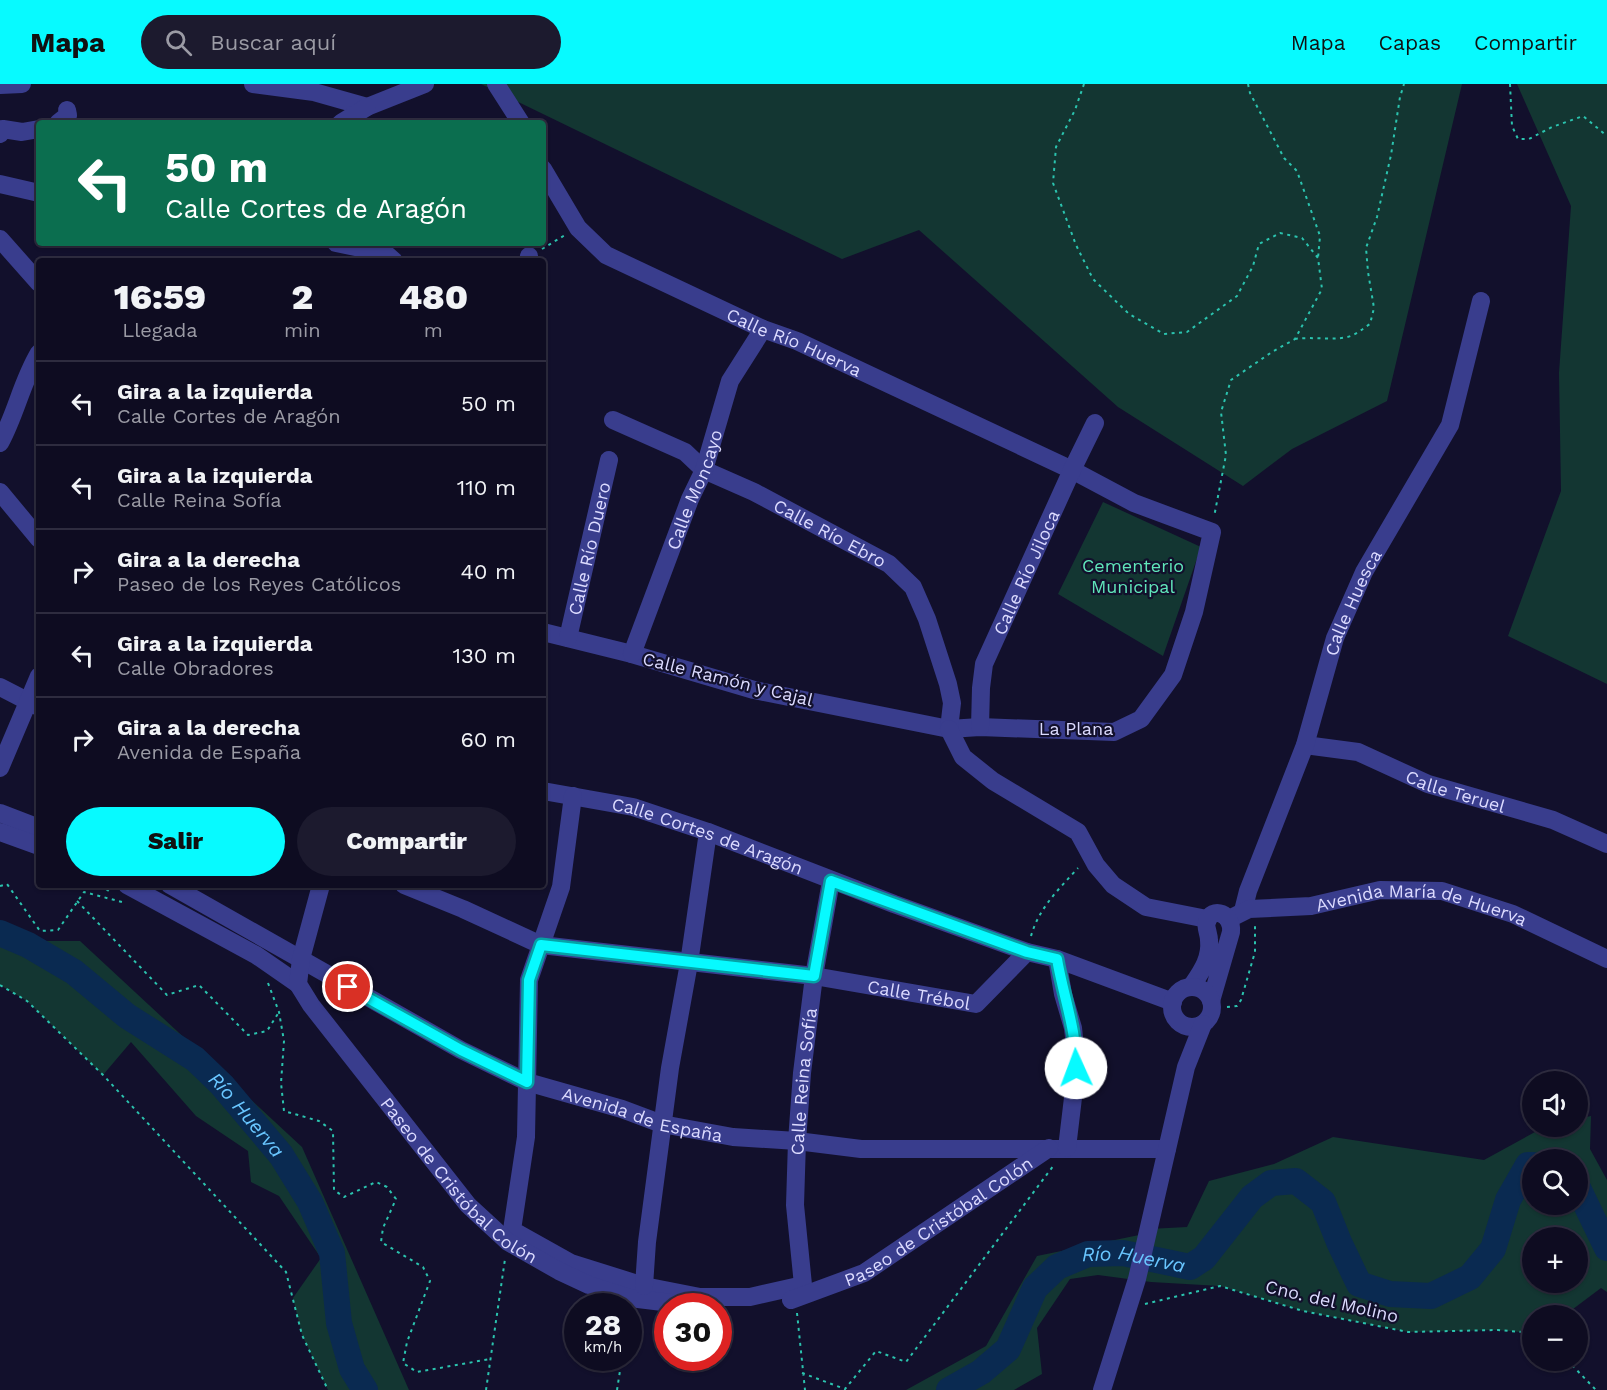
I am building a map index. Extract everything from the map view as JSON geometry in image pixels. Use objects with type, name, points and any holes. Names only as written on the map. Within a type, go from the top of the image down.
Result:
[{"type":"street","points":[[0,84],[22,84]]},
{"type":"street","points":[[253,84],[314,92],[367,107]]},
{"type":"street","points":[[345,120],[367,107],[425,84]]},
{"type":"street","points":[[496,84],[519,120]]},
{"type":"street","points":[[0,134],[3,129],[22,132],[36,130]]},
{"type":"street","name":"Calle Río Huerva","points":[[546,175],[578,228],[606,255],[763,329],[798,341],[1072,470],[1134,503],[1212,532]]},
{"type":"street","points":[[0,184],[36,192]]},
{"type":"street","points":[[0,239],[36,280]]},
{"type":"street","points":[[371,246],[391,258]]},
{"type":"street","name":"Calle Huesca","points":[[1211,1001],[1232,925],[1248,891],[1305,745],[1335,639],[1364,572],[1450,425],[1481,301]]},
{"type":"street","name":"Calle Moncayo","points":[[632,654],[690,500],[704,470],[730,381],[763,329]]},
{"type":"street","points":[[0,443],[28,371],[36,358]]},
{"type":"street","name":"Calle Río Ebro","points":[[613,420],[685,452],[704,470],[754,492],[889,564],[913,587],[931,630],[952,703],[950,729]]},
{"type":"street","name":"Calle Río Jiloca","points":[[980,727],[984,664],[1095,423]]},
{"type":"street","name":"Calle Río Duero","points":[[568,638],[609,460]]},
{"type":"street","points":[[0,492],[36,534]]},
{"type":"street","name":"La Plana","points":[[950,729],[980,727],[1114,732],[1141,719],[1173,675],[1194,612],[1212,532]]},
{"type":"street","name":"Calle Ramón y Cajal","points":[[546,633],[632,654],[754,690],[950,729]]},
{"type":"street","points":[[0,687],[34,704],[0,768]]},
{"type":"street","points":[[950,729],[963,757],[993,781],[1078,832],[1104,875],[1136,902],[1157,910],[1207,919],[1209,940],[1207,961],[1191,987],[1179,992],[1173,1002],[1173,1014],[1181,1024],[1196,1027],[1210,1017],[1211,1001],[1206,992],[1191,987]]},
{"type":"street","name":"Calle Teruel","points":[[1305,745],[1358,752],[1428,784],[1553,820],[1607,844]]},
{"type":"street","name":"Calle Cortes de Aragón","points":[[546,792],[633,807],[708,832],[831,881],[1027,952],[1057,959],[1173,1002]]},
{"type":"street","points":[[510,1236],[526,1137],[529,980],[561,887],[573,796]]},
{"type":"street","points":[[0,813],[36,827]]},
{"type":"street","points":[[0,832],[36,845]]},
{"type":"street","points":[[644,1286],[647,1242],[662,1124],[708,832]]},
{"type":"street","name":"Calle Reina Sofía","points":[[801,1292],[795,1204],[797,1141],[802,1073],[814,976],[831,881]]},
{"type":"street","name":"Avenida de España","points":[[175,888],[461,1050],[527,1082],[622,1109],[662,1124],[733,1137],[797,1141],[861,1149],[1167,1149]]},
{"type":"street","points":[[124,896],[256,955],[298,984],[301,959],[320,888]]},
{"type":"street","points":[[411,888],[541,945],[814,976]]},
{"type":"street","name":"Avenida María de Huerva","points":[[1207,919],[1219,913],[1236,915],[1254,909],[1311,906],[1380,890],[1443,891],[1513,914],[1607,959]]},
{"type":"street","name":"Calle Trébol","points":[[814,976],[976,1004],[1027,952]]},
{"type":"street","points":[[1057,959],[1076,1056],[1075,1081],[1058,1148]]},
{"type":"street","name":"Paseo de Cristóbal Colón","points":[[298,984],[311,1005],[372,1085],[407,1125],[468,1204],[559,1271],[590,1285],[630,1298],[654,1301]]},
{"type":"street","points":[[1181,1024],[1186,1067]]},
{"type":"street","points":[[1102,1390],[1137,1279],[1186,1067],[1203,1024]]},
{"type":"street","name":"Paseo de Cristóbal Colón","points":[[732,1310],[864,1273],[1058,1148]]},
{"type":"street","name":"Paseo de Cristóbal Colón","points":[[510,1236],[571,1263],[644,1286],[700,1297],[750,1297],[801,1292]]},
{"type":"path","points":[[1084,84],[1075,110],[1056,147],[1053,183],[1076,245],[1093,279],[1129,314],[1164,334],[1187,332],[1237,296],[1253,266],[1259,244],[1280,233],[1302,238],[1318,258]]},
{"type":"path","points":[[1248,84],[1250,93],[1284,158],[1297,171],[1320,236],[1318,258],[1322,289],[1295,339]]},
{"type":"path","points":[[1212,532],[1227,455],[1221,412],[1231,380],[1295,339],[1310,336],[1330,338],[1352,336],[1370,324],[1374,308],[1366,248],[1379,207],[1404,84]]},
{"type":"path","points":[[1510,84],[1512,126],[1518,139],[1529,139],[1552,127],[1583,116],[1607,136]]},
{"type":"path","points":[[528,258],[578,228]]},
{"type":"path","points":[[1027,952],[1031,934],[1041,911],[1090,855]]},
{"type":"path","points":[[0,886],[7,884],[40,931],[58,930],[84,892],[124,896]]},
{"type":"path","points":[[107,888],[124,896]]},
{"type":"path","points":[[78,901],[167,995],[199,985],[248,1035],[267,1031],[279,1012]]},
{"type":"path","points":[[268,983],[279,1012],[284,1041],[281,1083],[284,1110],[319,1121],[333,1131],[334,1190],[344,1197],[376,1182],[387,1187],[396,1198],[383,1228],[381,1242],[423,1267],[430,1281],[407,1341],[403,1363],[417,1372],[490,1359]]},
{"type":"path","points":[[0,985],[27,1001],[103,1075],[286,1272],[302,1335],[328,1390]]},
{"type":"path","points":[[802,1373],[845,1389],[876,1351],[906,1362],[1058,1148]]},
{"type":"path","points":[[486,1390],[510,1236]]},
{"type":"path","name":"Cno. del Molino","points":[[1128,1308],[1220,1286],[1303,1311],[1408,1332],[1498,1330],[1522,1332]]},
{"type":"path","points":[[801,1292],[797,1312],[804,1390]]},
{"type":"path","points":[[617,1390],[620,1371]]},
{"type":"path","points":[[1578,1371],[1596,1390]]},
{"type":"green space","points":[[481,84],[1462,84],[1387,401],[1292,449],[1243,486],[1118,407],[919,230],[842,259]]},
{"type":"green space","points":[[1517,84],[1607,84],[1607,684],[1508,636],[1561,491],[1559,373],[1571,206]]},
{"type":"green space","name":"Cementerio Municipal","points":[[1103,502],[1201,547],[1163,656],[1058,594]]},
{"type":"green space","points":[[0,941],[80,941],[302,1147],[409,1390],[328,1390],[302,1335],[293,1298],[321,1258],[279,1196],[251,1182],[248,1151],[196,1116],[131,1042],[103,1075],[27,1001],[0,985]]},
{"type":"green space","points":[[1591,1116],[1590,1149],[1607,1180],[1607,1292],[1601,1288],[1578,1305],[1522,1305],[1522,1332],[1498,1330],[1408,1332],[1303,1311],[1220,1286],[1151,1282],[1098,1275],[1070,1279],[1037,1328],[1042,1374],[1014,1390],[906,1390],[986,1346],[1037,1256],[1144,1234],[1149,1229],[1187,1227],[1209,1181],[1274,1164],[1333,1137],[1484,1160],[1526,1137],[1588,1137],[1588,1117]]},
{"type":"waterway","name":"Río Huerva","points":[[0,933],[28,945],[74,972],[127,1016],[195,1059],[222,1085],[281,1155],[310,1202],[332,1253],[339,1323],[352,1369],[365,1390]]},
{"type":"waterway","name":"Río Huerva","points":[[949,1390],[981,1372],[1008,1349],[1035,1288],[1057,1267],[1088,1254],[1123,1253],[1190,1267],[1204,1258],[1252,1197],[1271,1183],[1296,1181],[1323,1202],[1359,1284],[1390,1294],[1431,1296],[1470,1277],[1493,1249],[1508,1200],[1522,1176]]},
{"type":"waterway","name":"Río Huerva","points":[[1588,1209],[1607,1248]]},
{"type":"route","points":[[348,987],[461,1050],[527,1082],[529,980],[541,945],[814,976],[820,932],[831,881],[1027,952],[1057,959],[1075,1042],[1076,1068]]}]
